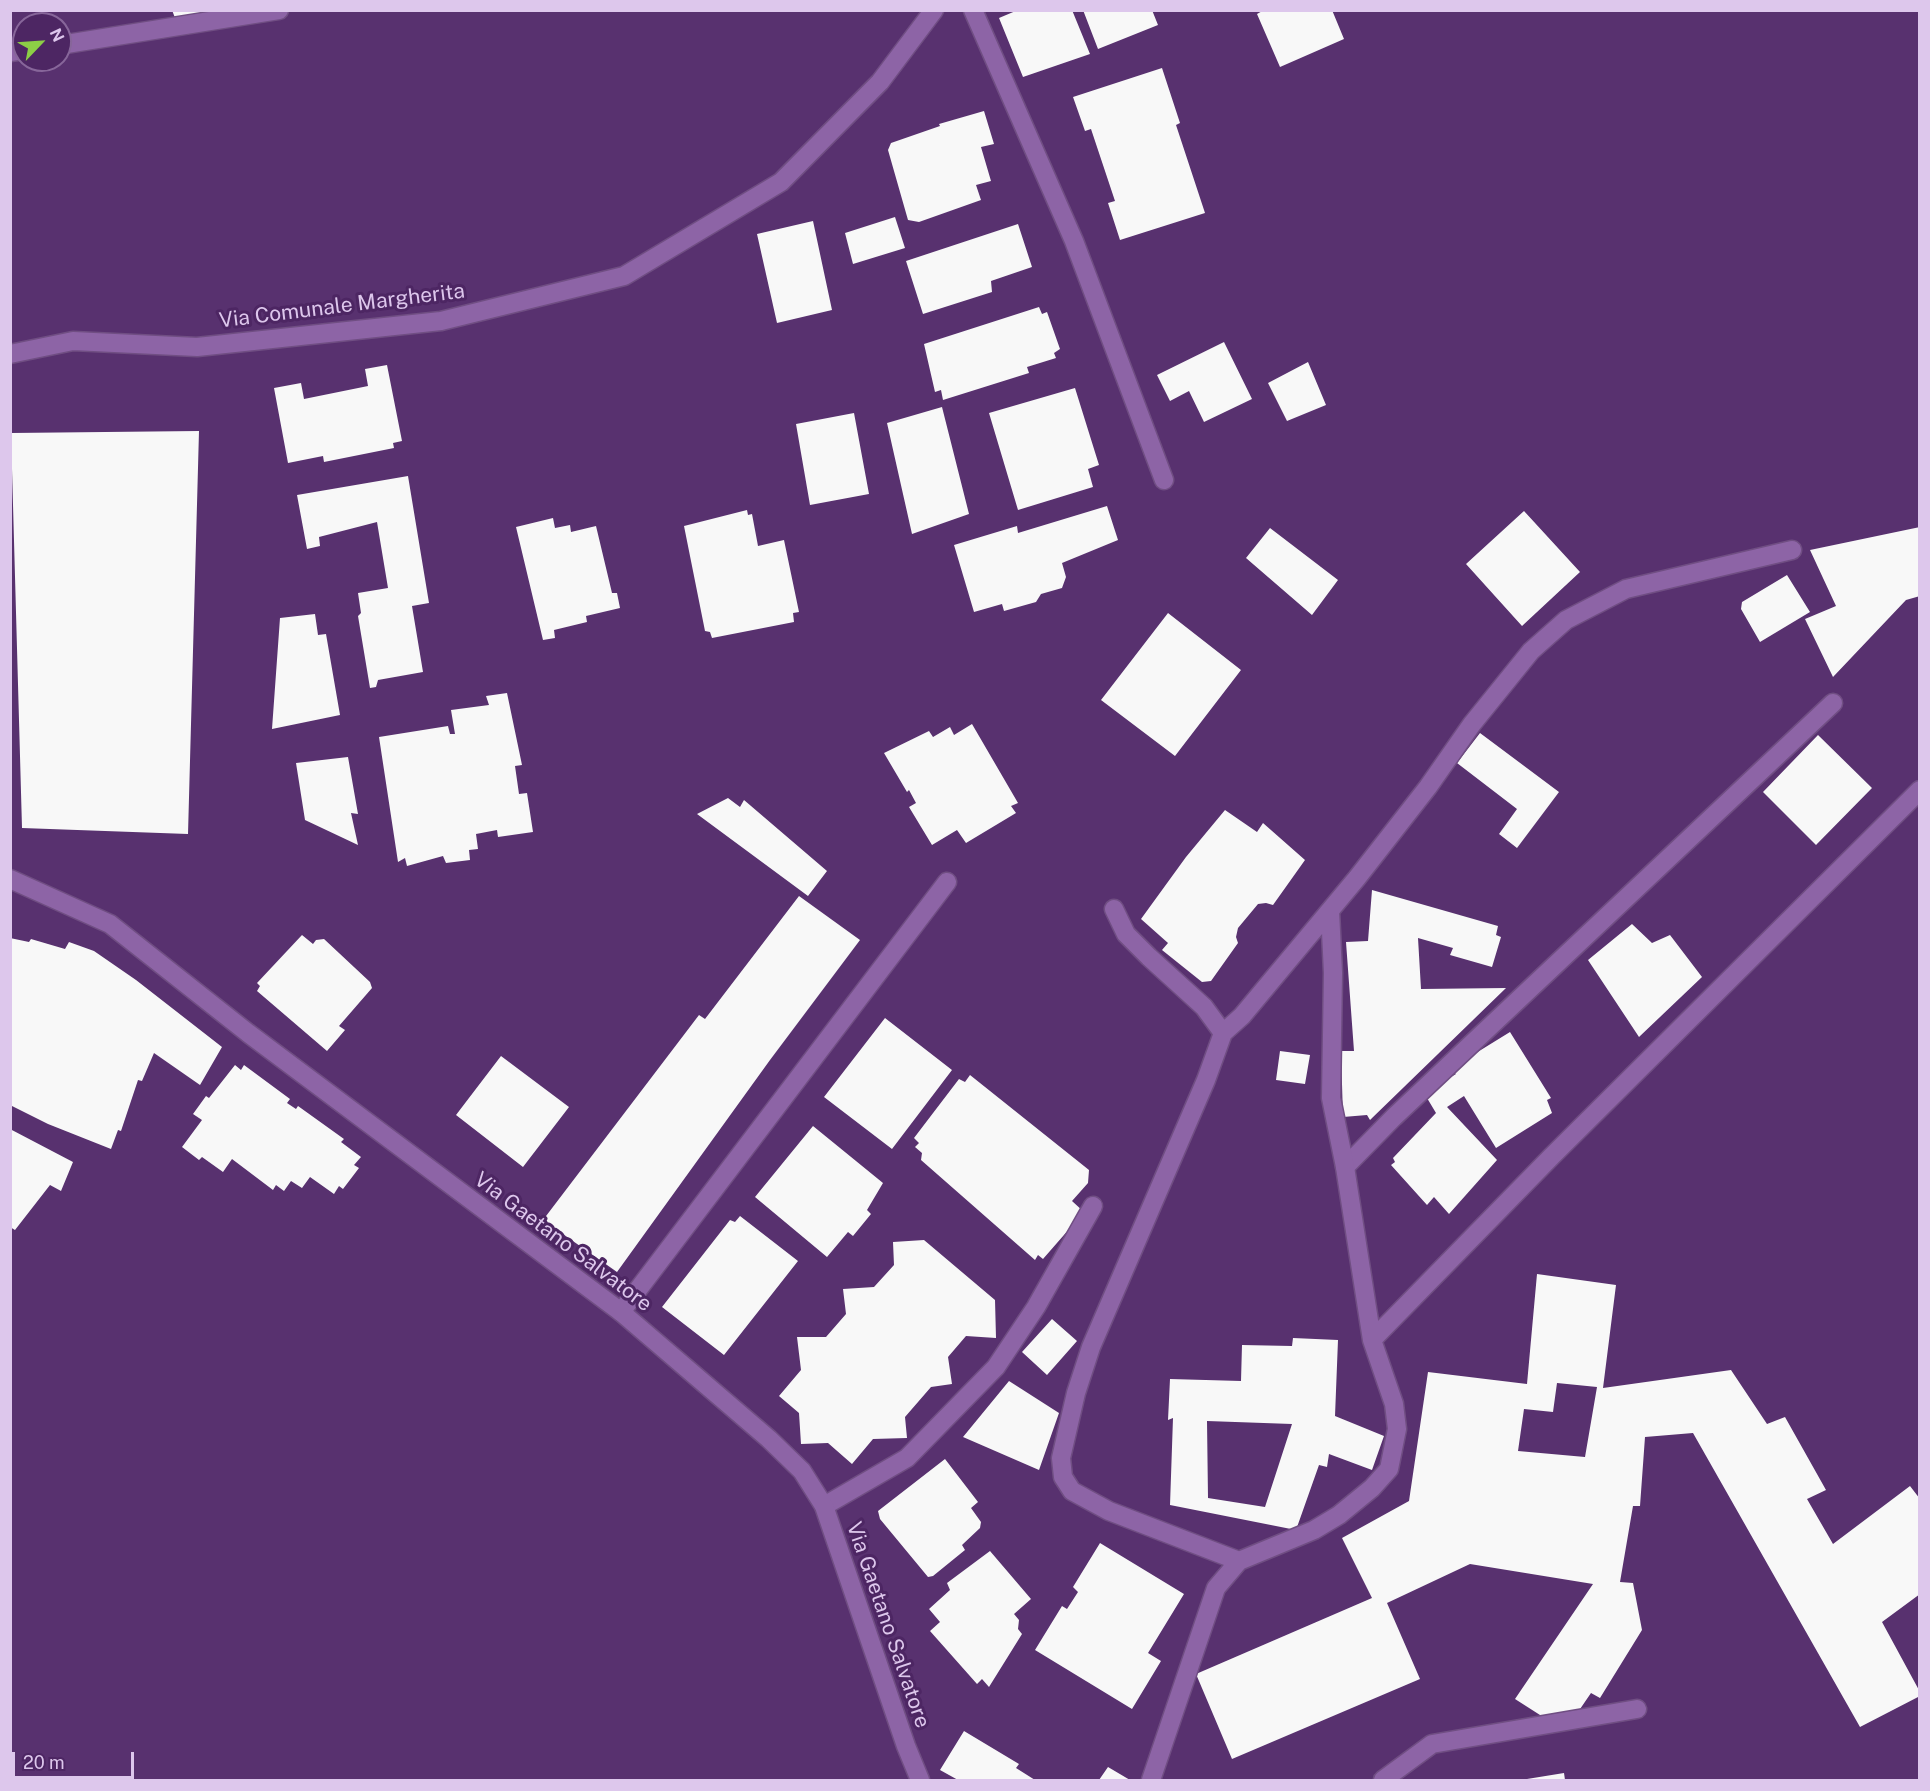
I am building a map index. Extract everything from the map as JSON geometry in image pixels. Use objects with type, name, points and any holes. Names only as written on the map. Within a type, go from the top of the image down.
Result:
[{"type":"street","points":[[72,43],[279,10]]},
{"type":"street","name":"Via Comunale Margherita","points":[[10,354],[73,341],[197,347],[441,321],[624,276],[781,182],[880,82],[934,10]]},
{"type":"street","points":[[973,10],[1074,241],[1164,480]]},
{"type":"street","points":[[1239,1561],[1109,1511],[1072,1491],[1063,1477],[1061,1458],[1076,1393],[1091,1347],[1206,1080],[1223,1033],[1242,1016],[1330,911],[1428,787],[1472,724],[1523,660],[1566,620],[1626,589],[1792,550]]},
{"type":"street","points":[[1345,1167],[1394,1117],[1833,703]]},
{"type":"street","points":[[1372,1340],[1551,1156],[1920,790]]},
{"type":"street","name":"Via Gaetano Salvatore","points":[[10,879],[110,924],[248,1033],[621,1312],[769,1439],[801,1471],[824,1506],[906,1746],[920,1780]]},
{"type":"street","points":[[621,1312],[946,882]]},
{"type":"street","points":[[1114,909],[1126,934],[1204,1007],[1223,1033]]},
{"type":"street","points":[[1151,1780],[1216,1588],[1239,1561],[1314,1530],[1372,1488],[1389,1469],[1397,1429],[1394,1404],[1372,1340],[1345,1167],[1331,1098],[1333,973],[1330,911]]},
{"type":"street","points":[[824,1506],[908,1458],[996,1366],[1036,1307],[1093,1206]]},
{"type":"street","points":[[1383,1780],[1432,1744],[1637,1709]]},
{"type":"building","points":[[172,10],[214,10],[214,12],[175,18]]},
{"type":"building","points":[[1018,10],[1072,10],[1090,54],[1023,77],[999,18]]},
{"type":"building","points":[[1083,10],[1152,10],[1158,25],[1098,49]]},
{"type":"building","points":[[1264,10],[1332,10],[1344,39],[1280,67],[1257,14]]},
{"type":"building","points":[[1162,68],[1180,123],[1176,125],[1205,213],[1120,240],[1108,203],[1115,201],[1091,129],[1085,131],[1073,97]]},
{"type":"building","points":[[984,111],[994,144],[981,147],[991,181],[976,185],[981,200],[919,222],[908,220],[888,150],[891,143],[940,126],[939,124]]},
{"type":"building","points":[[895,217],[905,248],[853,264],[845,233]]},
{"type":"building","points":[[813,221],[832,310],[777,323],[757,234]]},
{"type":"building","points":[[1018,224],[1032,267],[991,281],[992,292],[923,314],[906,261]]},
{"type":"building","points":[[1039,307],[1042,314],[1047,312],[1060,349],[1054,353],[1056,358],[1027,367],[1029,373],[943,400],[941,390],[935,392],[924,344]]},
{"type":"building","points":[[1224,342],[1252,399],[1204,422],[1189,391],[1170,401],[1157,375]]},
{"type":"building","points":[[1308,362],[1326,405],[1287,421],[1268,383]]},
{"type":"building","points":[[387,365],[402,441],[393,443],[394,448],[324,462],[323,456],[288,463],[274,388],[301,383],[304,399],[368,386],[365,369]]},
{"type":"building","points":[[1075,388],[1099,465],[1088,469],[1093,487],[1018,510],[989,413]]},
{"type":"building","points":[[942,407],[969,514],[912,534],[887,423]]},
{"type":"building","points":[[854,413],[869,494],[810,505],[796,424]]},
{"type":"building","points":[[199,431],[188,834],[22,828],[11,433]]},
{"type":"building","points":[[408,476],[429,603],[412,606],[423,672],[378,680],[376,687],[370,688],[358,616],[361,613],[358,593],[388,588],[377,522],[319,537],[320,546],[307,549],[297,495]]},
{"type":"building","points":[[1107,506],[1118,540],[1062,563],[1066,577],[1062,588],[1041,594],[1036,602],[1004,611],[1002,604],[974,612],[954,545],[1017,526],[1018,533]]},
{"type":"building","points":[[747,510],[748,515],[752,514],[758,546],[784,540],[799,612],[793,613],[794,622],[712,638],[710,632],[705,631],[684,526]]},
{"type":"building","points":[[1524,511],[1580,572],[1522,626],[1466,564]]},
{"type":"building","points":[[553,518],[555,528],[570,525],[571,532],[596,526],[612,593],[617,593],[620,608],[586,616],[587,622],[554,630],[555,638],[543,640],[516,527]]},
{"type":"building","points":[[1920,527],[1920,596],[1906,600],[1833,677],[1805,619],[1836,606],[1810,550]]},
{"type":"building","points":[[1270,528],[1338,580],[1312,615],[1246,558]]},
{"type":"building","points":[[1787,575],[1810,612],[1760,642],[1741,609],[1742,602]]},
{"type":"building","points":[[1168,613],[1241,670],[1175,756],[1101,700]]},
{"type":"building","points":[[315,614],[318,635],[326,634],[340,715],[272,729],[280,618]]},
{"type":"building","points":[[507,693],[522,765],[515,766],[519,794],[527,793],[533,832],[498,837],[497,830],[476,834],[478,849],[469,850],[470,860],[446,863],[443,856],[407,866],[405,858],[398,862],[379,737],[448,726],[450,734],[455,734],[451,710],[489,705],[486,696]]},
{"type":"building","points":[[972,724],[1018,803],[1011,806],[1016,813],[966,843],[957,830],[932,845],[909,807],[916,803],[884,753],[929,731],[933,737],[950,727],[954,735]]},
{"type":"building","points":[[1480,733],[1559,792],[1517,848],[1499,834],[1517,809],[1457,763]]},
{"type":"building","points":[[1818,735],[1872,788],[1816,845],[1763,792]]},
{"type":"building","points":[[348,757],[358,814],[351,813],[358,845],[305,820],[296,763]]},
{"type":"building","points":[[728,798],[740,807],[744,800],[827,871],[808,896],[697,814]]},
{"type":"building","points":[[1225,810],[1257,832],[1263,823],[1305,860],[1273,905],[1258,904],[1238,928],[1236,937],[1238,943],[1211,981],[1202,982],[1162,950],[1168,943],[1141,919],[1186,857]]},
{"type":"building","points":[[1372,890],[1498,926],[1496,935],[1501,937],[1492,967],[1450,955],[1453,948],[1418,938],[1421,989],[1506,988],[1370,1120],[1367,1115],[1343,1117],[1341,1051],[1354,1051],[1346,942],[1368,941]]},
{"type":"building","points":[[799,896],[860,940],[617,1272],[543,1220],[699,1015],[705,1019]]},
{"type":"building","points":[[1632,924],[1652,943],[1670,935],[1702,977],[1639,1037],[1588,960]]},
{"type":"building","points":[[302,935],[313,944],[316,940],[324,939],[370,982],[372,988],[339,1026],[345,1030],[327,1051],[257,991],[260,986],[257,983]]},
{"type":"building","points":[[10,938],[29,942],[31,939],[65,949],[69,942],[94,951],[136,980],[222,1047],[200,1085],[154,1053],[142,1081],[138,1080],[121,1131],[118,1130],[111,1149],[48,1124],[10,1105]]},
{"type":"building","points":[[885,1018],[952,1070],[892,1149],[824,1097]]},
{"type":"building","points":[[1510,1032],[1551,1098],[1547,1100],[1552,1113],[1496,1148],[1464,1096],[1447,1107],[1497,1160],[1449,1214],[1434,1197],[1427,1205],[1391,1165],[1395,1162],[1393,1158],[1436,1113],[1424,1093],[1456,1074],[1450,1069]]},
{"type":"building","points":[[1280,1051],[1310,1055],[1305,1084],[1276,1080]]},
{"type":"building","points":[[501,1056],[569,1107],[523,1167],[456,1115]]},
{"type":"building","points":[[235,1065],[241,1070],[244,1065],[290,1099],[287,1103],[296,1109],[298,1106],[344,1139],[341,1142],[361,1157],[354,1165],[359,1168],[343,1189],[339,1186],[334,1194],[310,1177],[302,1188],[291,1181],[284,1191],[276,1185],[273,1190],[232,1159],[223,1172],[202,1157],[199,1160],[182,1147],[202,1120],[193,1114],[206,1096],[209,1098]]},
{"type":"building","points":[[970,1075],[1089,1170],[1088,1183],[1072,1201],[1084,1212],[1043,1259],[1038,1255],[1035,1260],[921,1160],[922,1153],[915,1147],[919,1143],[914,1138],[959,1079],[965,1082]]},
{"type":"building","points":[[813,1126],[883,1183],[867,1210],[871,1214],[853,1236],[848,1232],[827,1257],[755,1197]]},
{"type":"building","points":[[10,1129],[73,1162],[61,1191],[50,1185],[15,1230],[10,1227]]},
{"type":"building","points":[[740,1216],[798,1261],[724,1355],[662,1307],[730,1220],[735,1222]]},
{"type":"building","points":[[924,1240],[995,1300],[996,1338],[966,1336],[948,1357],[952,1384],[931,1387],[905,1417],[907,1438],[873,1439],[852,1464],[828,1443],[801,1444],[799,1413],[779,1396],[801,1370],[797,1337],[826,1337],[846,1314],[843,1289],[874,1287],[894,1265],[893,1242]]},
{"type":"building","points":[[1537,1274],[1616,1285],[1603,1388],[1731,1370],[1767,1424],[1785,1417],[1826,1490],[1807,1499],[1833,1544],[1910,1486],[1920,1499],[1920,1594],[1882,1622],[1920,1692],[1920,1696],[1860,1727],[1693,1433],[1645,1437],[1640,1506],[1633,1506],[1620,1582],[1633,1583],[1642,1630],[1600,1698],[1591,1693],[1565,1731],[1515,1699],[1593,1584],[1470,1564],[1387,1603],[1420,1679],[1232,1759],[1196,1674],[1372,1598],[1342,1538],[1409,1501],[1428,1372],[1527,1384]],"holes":[[[1557,1383],[1597,1387],[1585,1457],[1518,1451],[1524,1409],[1553,1412]]]},
{"type":"building","points":[[1052,1319],[1077,1341],[1047,1375],[1022,1352]]},
{"type":"building","points":[[1293,1338],[1338,1340],[1335,1416],[1384,1436],[1372,1470],[1329,1454],[1327,1467],[1319,1465],[1296,1530],[1170,1505],[1173,1418],[1168,1420],[1170,1379],[1241,1381],[1242,1345],[1292,1346]],"holes":[[[1207,1421],[1292,1424],[1265,1507],[1208,1498]]]},
{"type":"building","points":[[1009,1381],[1059,1413],[1039,1470],[963,1437]]},
{"type":"building","points":[[945,1459],[978,1502],[971,1508],[981,1522],[980,1528],[962,1545],[965,1550],[933,1576],[928,1577],[880,1519],[878,1511]]},
{"type":"building","points":[[1100,1543],[1184,1594],[1148,1653],[1161,1661],[1132,1709],[1035,1650],[1062,1606],[1067,1609],[1078,1592],[1073,1587]]},
{"type":"building","points":[[990,1551],[1031,1599],[1014,1614],[1019,1620],[1018,1629],[1022,1634],[989,1687],[982,1679],[977,1684],[930,1631],[940,1622],[929,1609],[950,1590],[947,1583]]},
{"type":"building","points":[[964,1731],[1019,1764],[1016,1768],[1035,1780],[958,1780],[940,1770]]},
{"type":"building","points":[[1108,1767],[1130,1780],[1099,1780]]},
{"type":"building","points":[[1564,1773],[1565,1780],[1527,1780],[1527,1779]]}]
